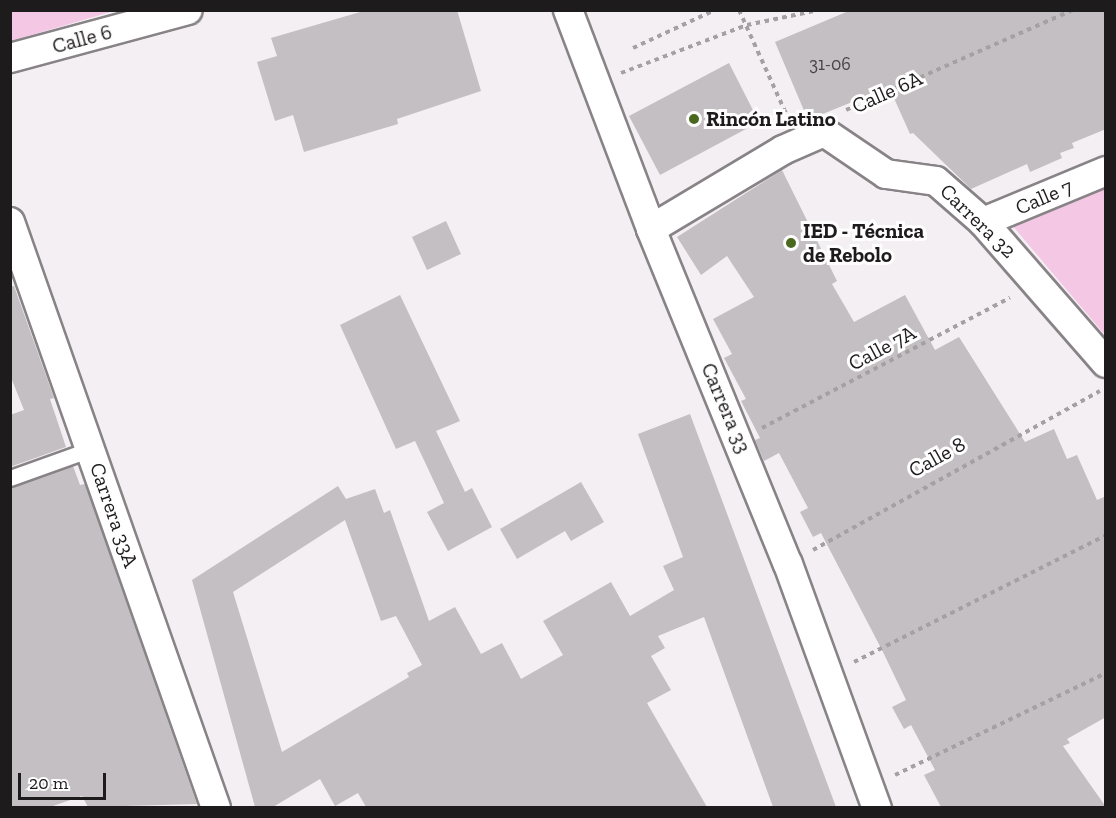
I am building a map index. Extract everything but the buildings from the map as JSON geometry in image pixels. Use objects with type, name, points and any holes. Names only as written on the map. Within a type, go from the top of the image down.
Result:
[{"type":"street","name":"Calle 6","points":[[10,58],[188,10]]},
{"type":"street","name":"Carrera 33","points":[[568,10],[651,229],[740,440],[873,797]]},
{"type":"street","name":"Carrera 32","points":[[783,150],[824,132],[886,174],[936,181],[983,222],[1039,283],[1106,363]]},
{"type":"street","points":[[651,229],[783,150]]},
{"type":"street","name":"Calle 7","points":[[983,222],[1106,171]]},
{"type":"street","name":"Carrera 33A","points":[[10,222],[216,807]]},
{"type":"lane","points":[[10,478],[91,449]]},
{"type":"path","points":[[633,48],[715,10]]},
{"type":"path","points":[[739,10],[787,116],[783,150]]},
{"type":"path","points":[[619,74],[747,25],[818,10]]},
{"type":"path","name":"Calle 6A","points":[[834,115],[1073,10]]},
{"type":"path","name":"Calle 7A","points":[[740,440],[1039,283]]},
{"type":"path","name":"Calle 8","points":[[788,564],[1106,388]]},
{"type":"path","points":[[829,675],[1106,535]]},
{"type":"path","points":[[873,797],[1106,673]]},
{"type":"shaded area","points":[[11,10],[114,10],[114,11],[11,41]]},
{"type":"shaded area","points":[[1105,186],[1105,335],[1011,224]]},
{"type":"place","name":"Rincón Latino","points":[[694,119]]},
{"type":"place","name":"IED - Técnica de Rebolo","points":[[791,243]]}]
